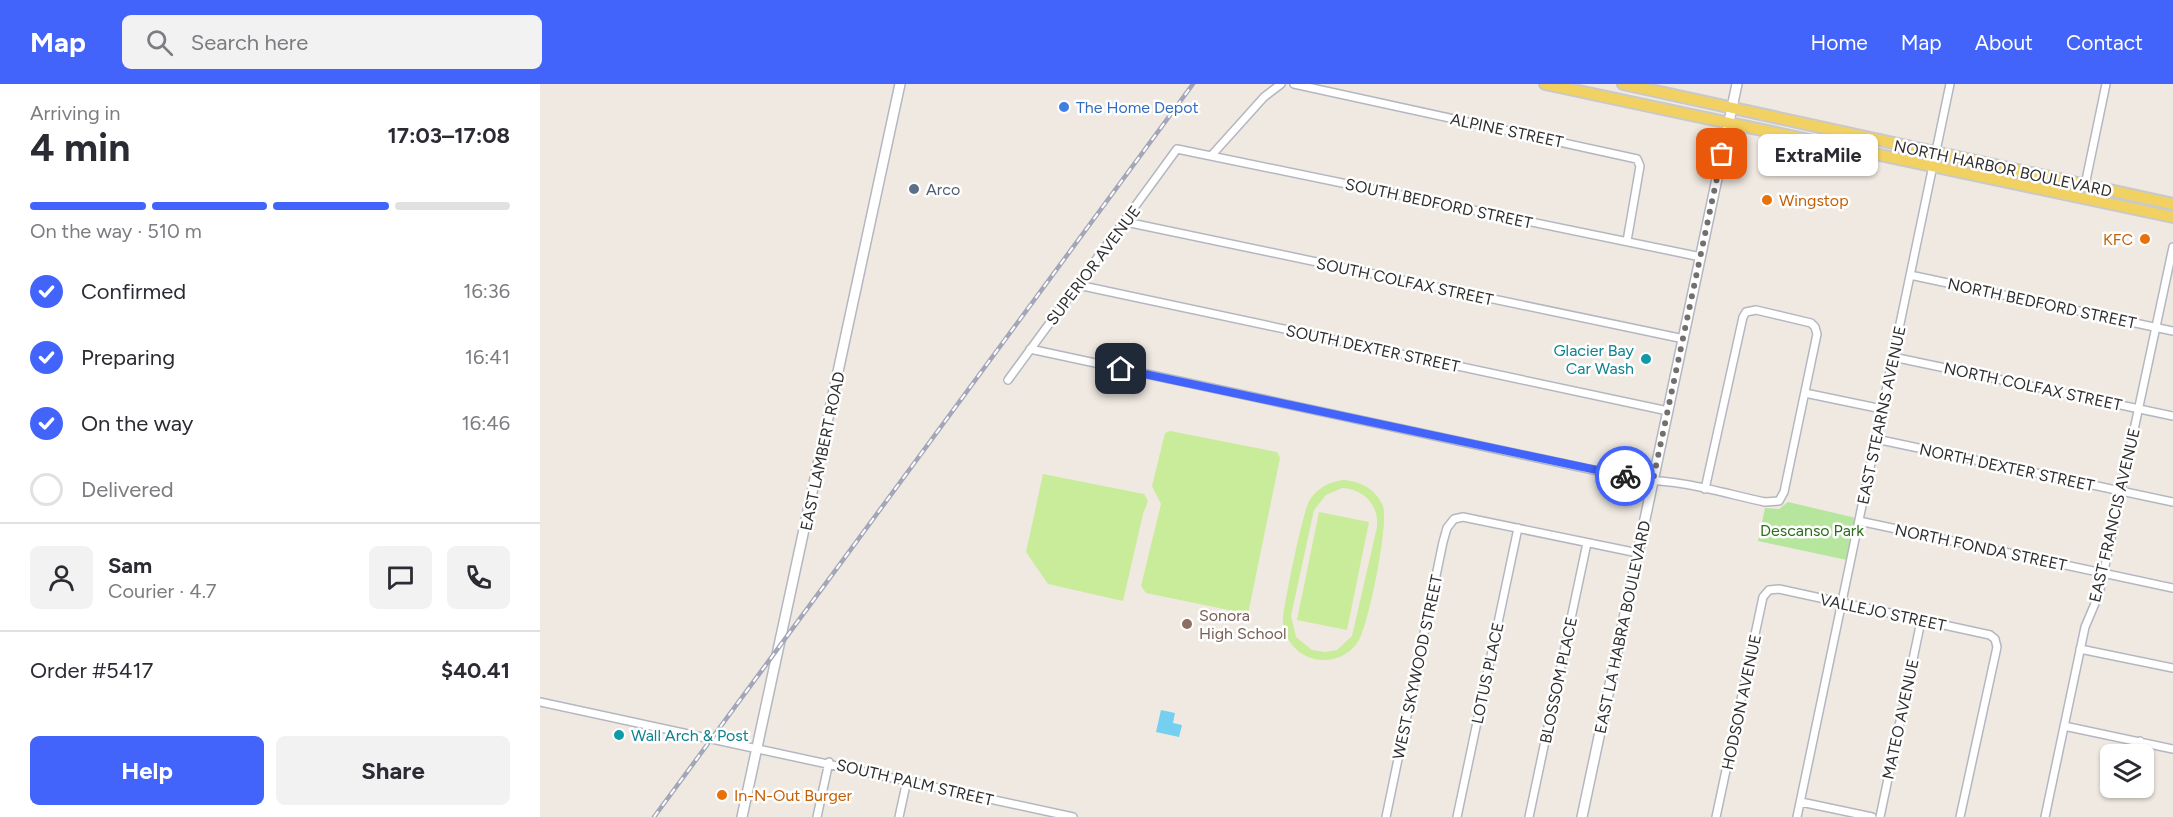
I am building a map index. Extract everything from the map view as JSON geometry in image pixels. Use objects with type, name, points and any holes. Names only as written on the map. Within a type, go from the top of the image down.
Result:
[{"type":"main road","name":"EAST LAMBERT ROAD","points":[[742,817],[900,84]]},
{"type":"main road","name":"NORTH HARBOR BOULEVARD","points":[[1545,84],[1934,160],[2085,185],[2173,203]]},
{"type":"main road","name":"NORTH HARBOR BOULEVARD","points":[[1623,84],[1732,107],[1934,160],[2171,216]]},
{"type":"main road","name":"EAST LA HABRA BOULEVARD","points":[[1582,817],[1737,84]]},
{"type":"street","points":[[1211,156],[1264,97],[1281,84]]},
{"type":"street","name":"ALPINE STREET","points":[[1294,84],[1638,159],[1640,166],[1627,241]]},
{"type":"street","name":"EAST STEARNS AVENUE","points":[[1797,817],[1950,84]]},
{"type":"street","points":[[2085,185],[2106,84]]},
{"type":"street","name":"SOUTH BEDFORD STREET","points":[[1178,149],[1701,257]]},
{"type":"street","name":"SUPERIOR AVENUE","points":[[1008,380],[1178,149]]},
{"type":"street","points":[[2171,216],[2173,203]]},
{"type":"street","name":"SOUTH COLFAX STREET","points":[[1126,222],[1684,339]]},
{"type":"street","name":"EAST FRANCIS AVENUE","points":[[2045,817],[2080,649],[2104,573],[2173,247]]},
{"type":"street","name":"NORTH BEDFORD STREET","points":[[1910,275],[2173,331]]},
{"type":"street","name":"SOUTH DEXTER STREET","points":[[1078,285],[1668,411]]},
{"type":"street","points":[[1030,349],[1640,480],[1705,489],[1765,502],[1779,501],[1784,492],[1805,393],[1816,334],[1815,327],[1793,318],[1756,310],[1746,312],[1740,324],[1705,489]]},
{"type":"street","name":"NORTH COLFAX STREET","points":[[1893,357],[2173,416]]},
{"type":"street","points":[[1805,393],[1882,409]]},
{"type":"street","name":"NORTH DEXTER STREET","points":[[1876,439],[2173,502]]},
{"type":"street","name":"WEST SKYWOOD STREET","points":[[1386,817],[1447,528],[1454,519],[1463,517],[1518,528]]},
{"type":"street","name":"NORTH FONDA STREET","points":[[1859,521],[2173,588]]},
{"type":"street","points":[[1518,528],[1638,553]]},
{"type":"street","name":"LOTUS PLACE","points":[[1456,817],[1518,528]]},
{"type":"street","name":"BLOSSOM PLACE","points":[[1529,817],[1587,543]]},
{"type":"street","name":"VALLEJO STREET","points":[[1769,590],[1779,589],[1990,635],[1995,639],[1997,647],[1960,817]]},
{"type":"street","name":"HODSON AVENUE","points":[[1716,817],[1763,597],[1769,590]]},
{"type":"street","name":"MATEO AVENUE","points":[[1880,817],[1921,621]]},
{"type":"street","points":[[2080,649],[2173,668]]},
{"type":"street","name":"SOUTH PALM STREET","points":[[540,702],[829,762],[1071,817]]},
{"type":"street","points":[[2064,726],[2173,748]]},
{"type":"street","points":[[817,817],[829,762]]},
{"type":"street","points":[[899,817],[907,780]]},
{"type":"street","points":[[1801,802],[1872,817]]},
{"type":"green space","points":[[1170,431],[1277,452],[1280,458],[1248,614],[1146,593],[1141,586],[1161,504],[1152,486],[1165,433]]},
{"type":"green space","points":[[1043,474],[1144,494],[1148,501],[1123,601],[1048,584],[1026,552]]},
{"type":"green space","points":[[1338,481],[1361,484],[1380,500],[1384,516],[1381,551],[1373,595],[1359,640],[1353,648],[1337,658],[1318,660],[1300,653],[1291,643],[1284,628],[1284,612],[1298,540],[1309,501],[1320,489]],"holes":[[[1342,488],[1363,495],[1373,505],[1377,519],[1352,636],[1337,650],[1325,652],[1312,650],[1296,637],[1291,616],[1314,510],[1326,495]]]},
{"type":"green space","name":"Descanso Park","points":[[1788,502],[1856,518],[1847,560],[1758,541],[1765,508],[1779,509]]},
{"type":"green space","points":[[1319,512],[1369,522],[1347,630],[1297,620]]},
{"type":"water","points":[[1161,710],[1175,713],[1173,723],[1182,725],[1179,737],[1156,732]]},
{"type":"railway","points":[[654,817],[1193,84]]},
{"type":"way so far","points":[[1625,476],[1640,480],[1653,480],[1722,154]]},
{"type":"place","name":"The Home Depot","points":[[1064,107]]},
{"type":"place","name":"ExtraMile","points":[[1722,154]]},
{"type":"place","name":"Arco","points":[[914,189]]},
{"type":"place","name":"Wingstop","points":[[1767,200]]},
{"type":"place","name":"KFC","points":[[2145,239]]},
{"type":"place","name":"Glacier Bay Car Wash","points":[[1646,359]]},
{"type":"place","name":"Sonora High School","points":[[1187,624]]},
{"type":"place","name":"Wall Arch & Post","points":[[619,735]]},
{"type":"place","name":"In-N-Out Burger","points":[[722,795]]},
{"type":"route","points":[[1121,369],[1625,476]]}]
